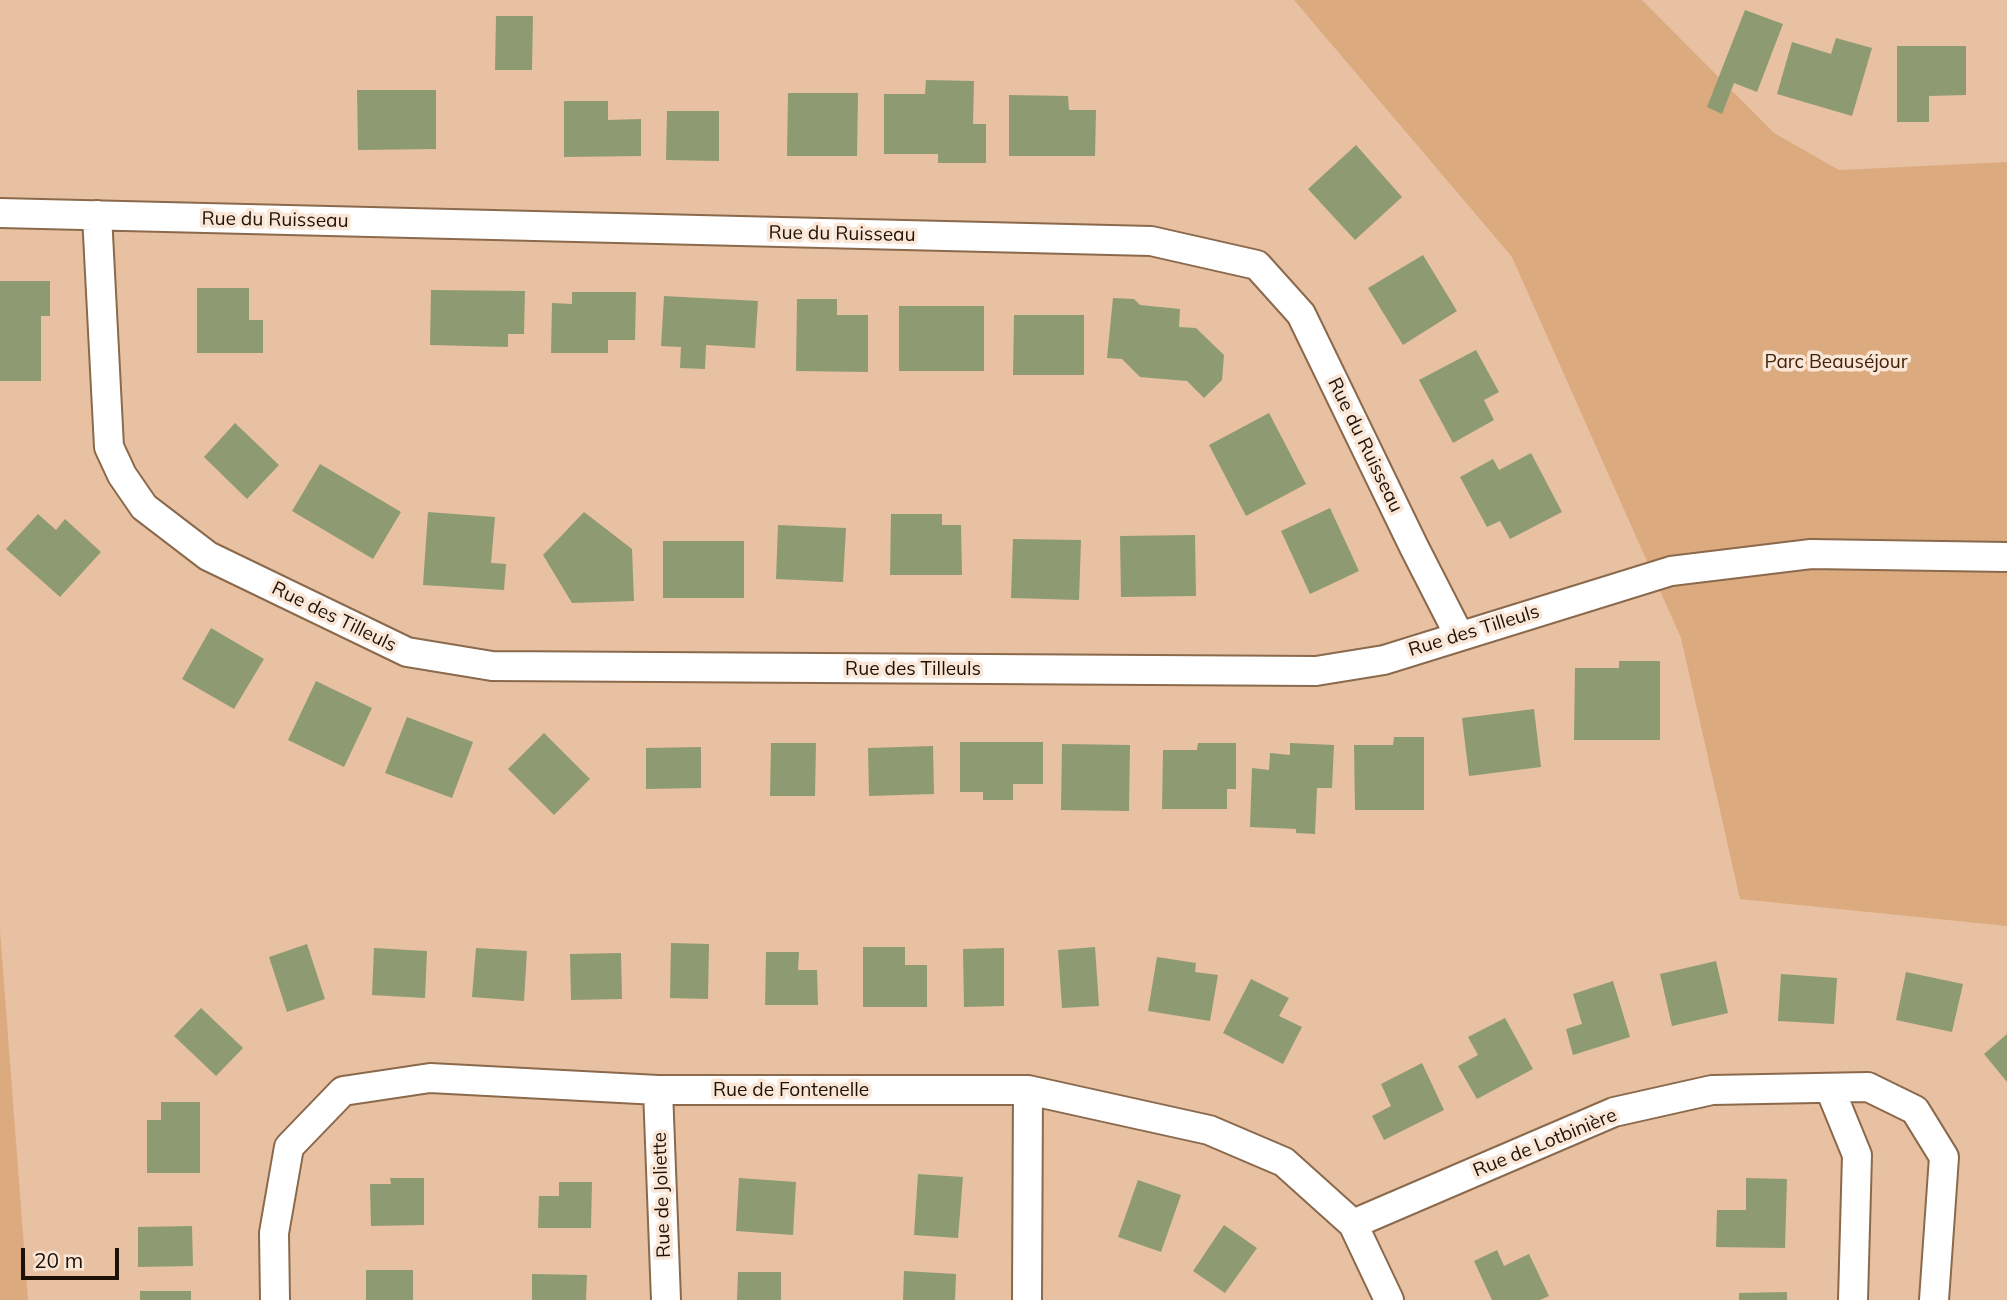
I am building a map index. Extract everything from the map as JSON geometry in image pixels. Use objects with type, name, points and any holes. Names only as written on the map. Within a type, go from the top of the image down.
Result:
[{"type":"street","name":"Rue du Ruisseau","points":[[0,213],[1151,241],[1257,265],[1301,314],[1459,635]]},
{"type":"street","name":"Rue des Tilleuls","points":[[97,215],[109,447],[122,475],[144,507],[208,556],[407,652],[492,666],[1316,671],[1384,660],[1671,571],[1811,554],[2007,556]]},
{"type":"street","name":"Rue de Fontenelle","points":[[275,1300],[274,1233],[289,1147],[343,1091],[430,1078],[658,1090],[1028,1090],[1209,1130],[1284,1162],[1353,1224],[1389,1300]]},
{"type":"street","name":"Rue de Lotbinière","points":[[1353,1224],[1614,1112],[1712,1090],[1868,1087],[1915,1110],[1944,1157],[1934,1300]]},
{"type":"street","points":[[1830,1089],[1857,1156],[1853,1300]]},
{"type":"street","name":"Rue de Joliette","points":[[658,1090],[666,1300]]},
{"type":"street","points":[[1027,1300],[1028,1090]]},
{"type":"green space","name":"Parc Beauséjour","points":[[1294,0],[1642,0],[1774,133],[1839,170],[2007,162],[2007,926],[1740,899],[1681,638],[1512,257]]},
{"type":"green space","points":[[0,931],[28,1300],[0,1300]]},
{"type":"building","points":[[1745,10],[1783,24],[1757,92],[1734,83],[1722,114],[1707,107]]},
{"type":"building","points":[[496,16],[533,16],[532,70],[495,70]]},
{"type":"building","points":[[1836,38],[1872,48],[1852,116],[1777,94],[1792,42],[1831,54]]},
{"type":"building","points":[[1897,46],[1966,46],[1966,95],[1929,96],[1929,122],[1897,122]]},
{"type":"building","points":[[926,80],[974,81],[973,124],[986,124],[986,163],[938,163],[938,154],[884,154],[884,94],[925,94]]},
{"type":"building","points":[[357,90],[436,90],[436,149],[358,150]]},
{"type":"building","points":[[788,93],[858,93],[857,156],[787,156]]},
{"type":"building","points":[[1009,95],[1068,96],[1069,110],[1096,110],[1095,156],[1009,156]]},
{"type":"building","points":[[564,101],[608,101],[608,120],[641,119],[641,156],[564,157]]},
{"type":"building","points":[[667,111],[719,111],[719,161],[666,160]]},
{"type":"building","points":[[1356,145],[1402,197],[1355,240],[1308,189]]},
{"type":"building","points":[[1423,255],[1457,311],[1403,345],[1368,288]]},
{"type":"building","points":[[0,281],[50,281],[50,316],[41,316],[41,381],[0,381]]},
{"type":"building","points":[[197,288],[249,288],[249,320],[263,320],[263,353],[197,353]]},
{"type":"building","points":[[431,290],[525,291],[524,334],[508,334],[508,347],[430,345]]},
{"type":"building","points":[[572,292],[636,292],[635,340],[608,340],[608,353],[551,353],[552,303],[572,304]]},
{"type":"building","points":[[664,296],[758,301],[755,348],[706,345],[705,369],[680,368],[681,347],[661,346]]},
{"type":"building","points":[[1113,298],[1134,299],[1140,305],[1180,309],[1179,327],[1196,328],[1224,355],[1222,380],[1204,398],[1187,381],[1140,377],[1122,359],[1107,358]]},
{"type":"building","points":[[797,299],[837,299],[837,315],[868,315],[868,372],[796,371]]},
{"type":"building","points":[[899,306],[984,306],[984,371],[899,371]]},
{"type":"building","points":[[1014,315],[1084,315],[1084,375],[1013,375]]},
{"type":"building","points":[[1476,350],[1499,392],[1484,400],[1494,420],[1453,443],[1419,380]]},
{"type":"building","points":[[1269,413],[1306,484],[1246,516],[1209,445]]},
{"type":"building","points":[[235,423],[279,465],[247,499],[204,457]]},
{"type":"building","points":[[1531,453],[1562,512],[1510,539],[1500,521],[1487,527],[1460,477],[1493,459],[1499,470]]},
{"type":"building","points":[[320,464],[401,512],[373,559],[292,511]]},
{"type":"building","points":[[1330,508],[1359,571],[1310,594],[1281,531]]},
{"type":"building","points":[[428,512],[495,517],[491,563],[506,564],[504,590],[423,585]]},
{"type":"building","points":[[584,512],[632,549],[634,601],[572,603],[543,555]]},
{"type":"building","points":[[38,514],[56,530],[65,519],[101,552],[60,597],[6,549]]},
{"type":"building","points":[[891,514],[942,514],[942,525],[961,525],[962,575],[890,575]]},
{"type":"building","points":[[778,525],[846,528],[843,582],[776,579]]},
{"type":"building","points":[[1195,535],[1196,596],[1121,597],[1120,536]]},
{"type":"building","points":[[1013,539],[1081,540],[1079,600],[1011,598]]},
{"type":"building","points":[[663,541],[744,541],[744,598],[663,598]]},
{"type":"building","points":[[211,628],[264,659],[234,709],[182,679]]},
{"type":"building","points":[[1619,661],[1660,661],[1660,740],[1574,740],[1575,668],[1619,668]]},
{"type":"building","points":[[316,681],[372,708],[344,767],[288,740]]},
{"type":"building","points":[[1534,709],[1541,767],[1469,776],[1462,718]]},
{"type":"building","points":[[407,717],[473,742],[452,798],[385,773]]},
{"type":"building","points":[[544,733],[590,779],[554,815],[508,769]]},
{"type":"building","points":[[1394,737],[1424,737],[1424,810],[1355,810],[1354,745],[1393,745]]},
{"type":"building","points":[[960,742],[1043,742],[1043,784],[1013,784],[1013,800],[983,800],[983,792],[960,792]]},
{"type":"building","points":[[771,743],[816,743],[815,796],[770,796]]},
{"type":"building","points":[[1198,743],[1236,743],[1236,789],[1227,789],[1227,809],[1162,809],[1163,750],[1197,750]]},
{"type":"building","points":[[1290,743],[1334,745],[1332,788],[1317,788],[1315,834],[1296,833],[1296,829],[1250,827],[1252,768],[1269,770],[1270,753],[1290,755]]},
{"type":"building","points":[[1062,744],[1130,745],[1129,811],[1061,810]]},
{"type":"building","points":[[933,746],[934,794],[869,796],[868,748]]},
{"type":"building","points":[[701,747],[701,788],[646,789],[646,748]]},
{"type":"building","points":[[671,943],[709,944],[708,999],[670,998]]},
{"type":"building","points":[[307,944],[325,999],[287,1012],[269,957]]},
{"type":"building","points":[[863,947],[905,947],[905,965],[927,965],[927,1007],[863,1007]]},
{"type":"building","points":[[1095,947],[1099,1006],[1062,1008],[1058,950]]},
{"type":"building","points":[[374,948],[427,951],[425,998],[372,995]]},
{"type":"building","points":[[476,948],[527,951],[524,1001],[472,997]]},
{"type":"building","points":[[1004,948],[1004,1006],[964,1007],[963,949]]},
{"type":"building","points":[[766,952],[799,952],[798,970],[817,970],[818,1005],[765,1005]]},
{"type":"building","points":[[621,953],[622,999],[571,1000],[570,954]]},
{"type":"building","points":[[1157,957],[1196,963],[1195,972],[1218,975],[1210,1021],[1148,1011]]},
{"type":"building","points":[[1716,961],[1728,1013],[1672,1026],[1660,974]]},
{"type":"building","points":[[1906,972],[1963,984],[1952,1032],[1896,1020]]},
{"type":"building","points":[[1781,974],[1837,978],[1834,1024],[1778,1021]]},
{"type":"building","points":[[1251,979],[1289,998],[1279,1016],[1302,1027],[1283,1064],[1223,1033]]},
{"type":"building","points":[[1613,981],[1630,1037],[1573,1055],[1566,1029],[1582,1024],[1573,994]]},
{"type":"building","points":[[201,1008],[243,1048],[216,1076],[174,1036]]},
{"type":"building","points":[[1505,1018],[1533,1069],[1477,1099],[1458,1066],[1478,1055],[1468,1037]]},
{"type":"building","points":[[2007,1034],[2007,1082],[1984,1054]]},
{"type":"building","points":[[1422,1063],[1444,1110],[1384,1140],[1372,1116],[1391,1106],[1381,1084]]},
{"type":"building","points":[[161,1102],[200,1102],[200,1173],[147,1173],[147,1120],[161,1120]]},
{"type":"building","points":[[918,1174],[963,1177],[958,1238],[914,1235]]},
{"type":"building","points":[[390,1178],[424,1178],[424,1225],[371,1226],[370,1184],[391,1184]]},
{"type":"building","points":[[739,1178],[796,1182],[793,1235],[736,1231]]},
{"type":"building","points":[[1746,1178],[1787,1179],[1785,1248],[1716,1247],[1717,1210],[1746,1210]]},
{"type":"building","points":[[1138,1180],[1181,1195],[1161,1252],[1118,1237]]},
{"type":"building","points":[[559,1182],[592,1182],[591,1228],[538,1228],[539,1196],[559,1196]]},
{"type":"building","points":[[1224,1225],[1257,1248],[1225,1293],[1193,1271]]},
{"type":"building","points":[[192,1226],[193,1266],[138,1267],[138,1227]]},
{"type":"building","points":[[1497,1250],[1504,1266],[1529,1254],[1549,1296],[1540,1300],[1492,1300],[1474,1261]]},
{"type":"building","points":[[366,1270],[413,1270],[413,1300],[366,1300]]},
{"type":"building","points":[[904,1271],[956,1274],[955,1300],[903,1300]]},
{"type":"building","points":[[738,1272],[781,1272],[781,1300],[737,1300]]},
{"type":"building","points":[[532,1274],[587,1275],[586,1300],[532,1300]]},
{"type":"building","points":[[140,1291],[191,1291],[191,1300],[140,1300]]},
{"type":"building","points":[[1787,1292],[1787,1300],[1739,1300],[1739,1293]]}]
